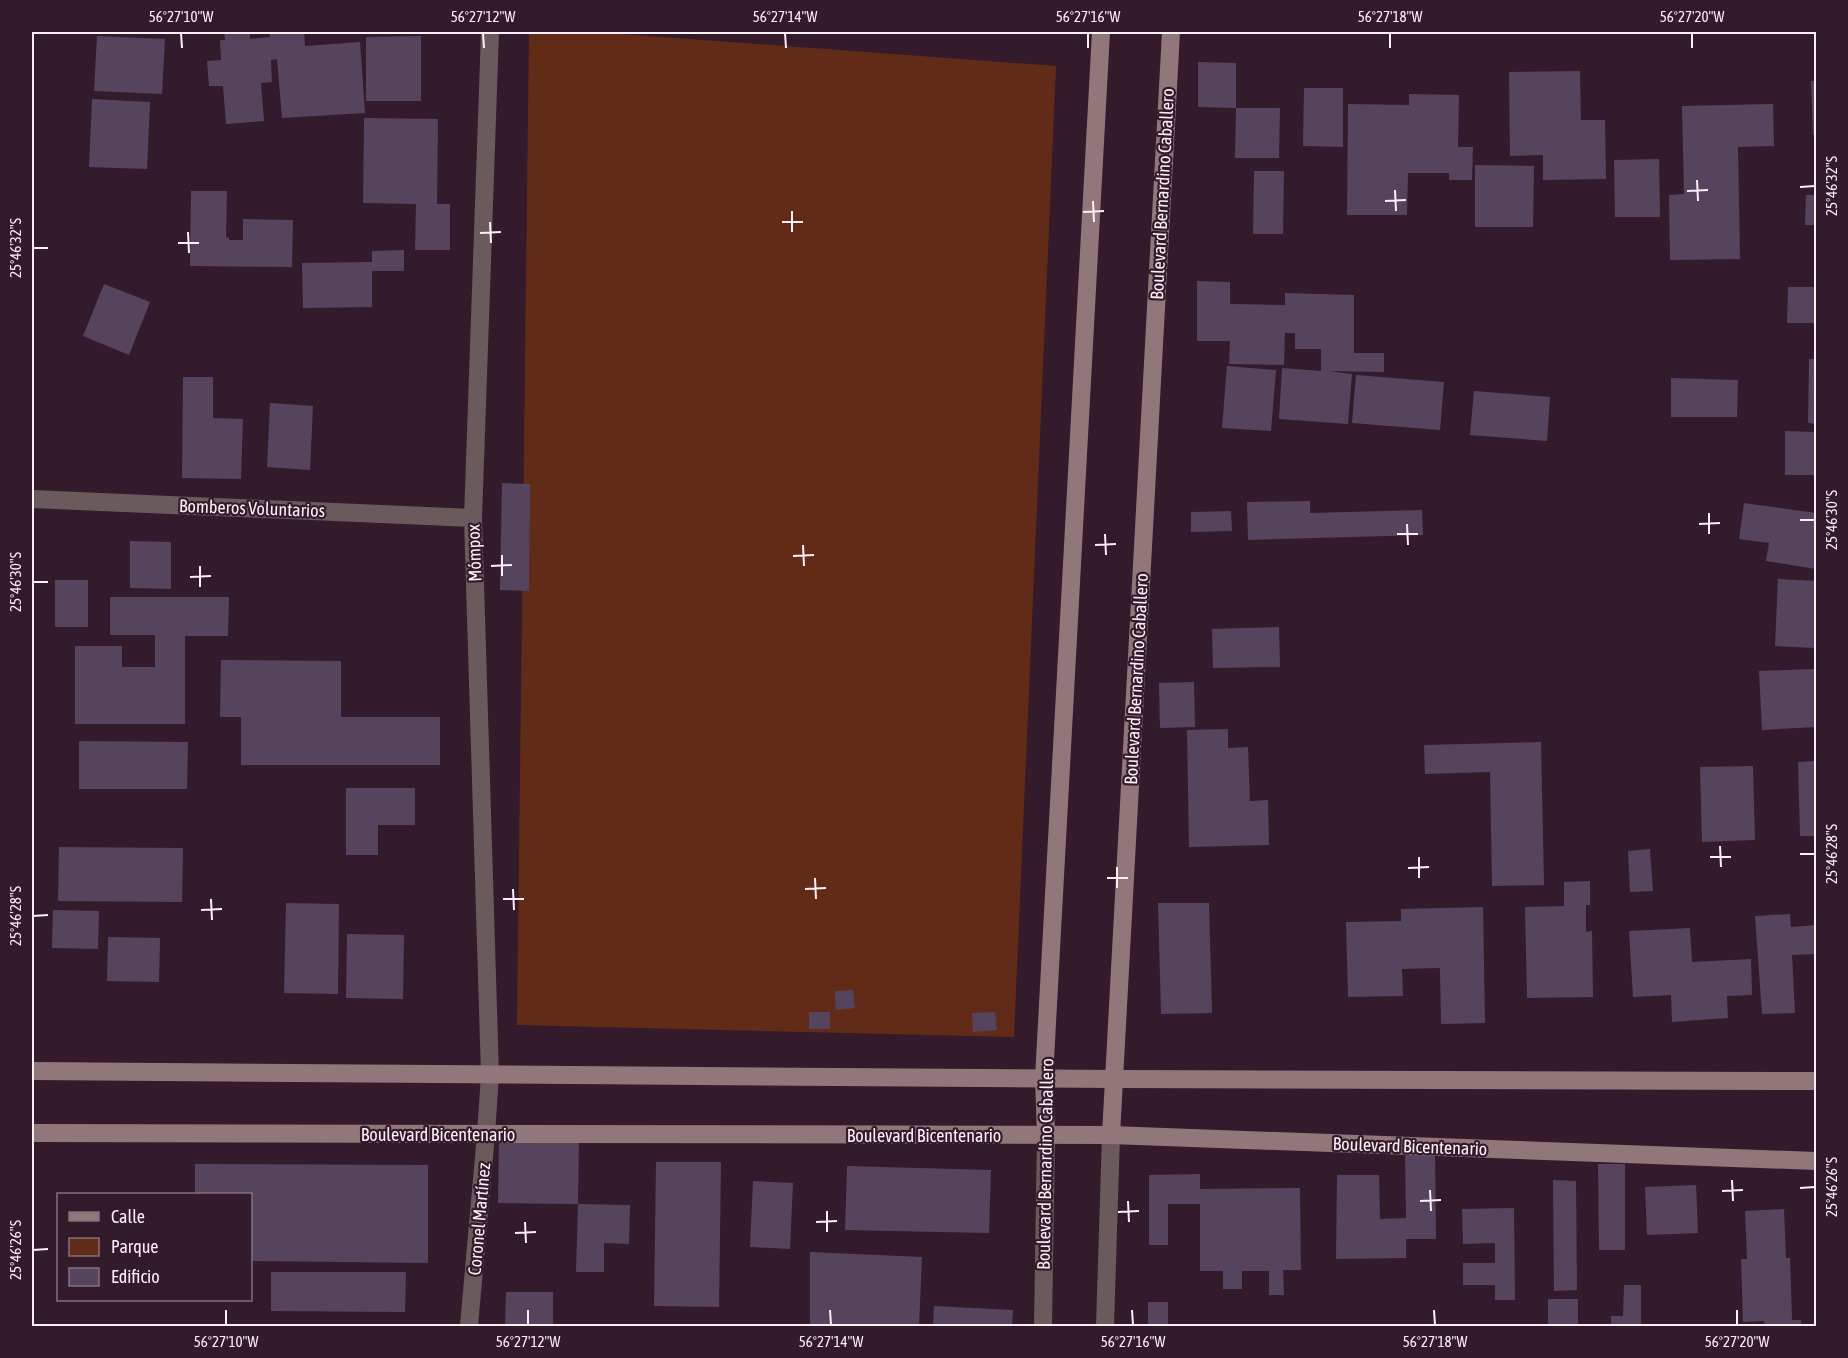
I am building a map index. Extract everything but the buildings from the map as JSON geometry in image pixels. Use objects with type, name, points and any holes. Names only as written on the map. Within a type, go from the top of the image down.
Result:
[{"type":"main road","name":"Boulevard Bernardino Caballero","points":[[1046,1135],[1044,1078],[1101,32]]},
{"type":"main road","name":"Boulevard Bernardino Caballero","points":[[1111,1135],[1171,32]]},
{"type":"main road","points":[[32,1071],[1115,1079],[1816,1081]]},
{"type":"main road","name":"Boulevard Bicentenario","points":[[32,1133],[1111,1135],[1816,1161]]},
{"type":"street","name":"Mómpox","points":[[490,32],[473,518],[490,1075]]},
{"type":"street","name":"Bomberos Voluntarios","points":[[32,499],[473,518]]},
{"type":"street","name":"Coronel Martínez","points":[[469,1326],[490,1075]]},
{"type":"street","name":"Boulevard Bernardino Caballero","points":[[1043,1326],[1046,1135]]},
{"type":"street","name":"Boulevard Bernardino Caballero","points":[[1105,1326],[1111,1135]]},
{"type":"green space","points":[[529,32],[595,32],[1056,66],[1014,1037],[517,1025]]}]
